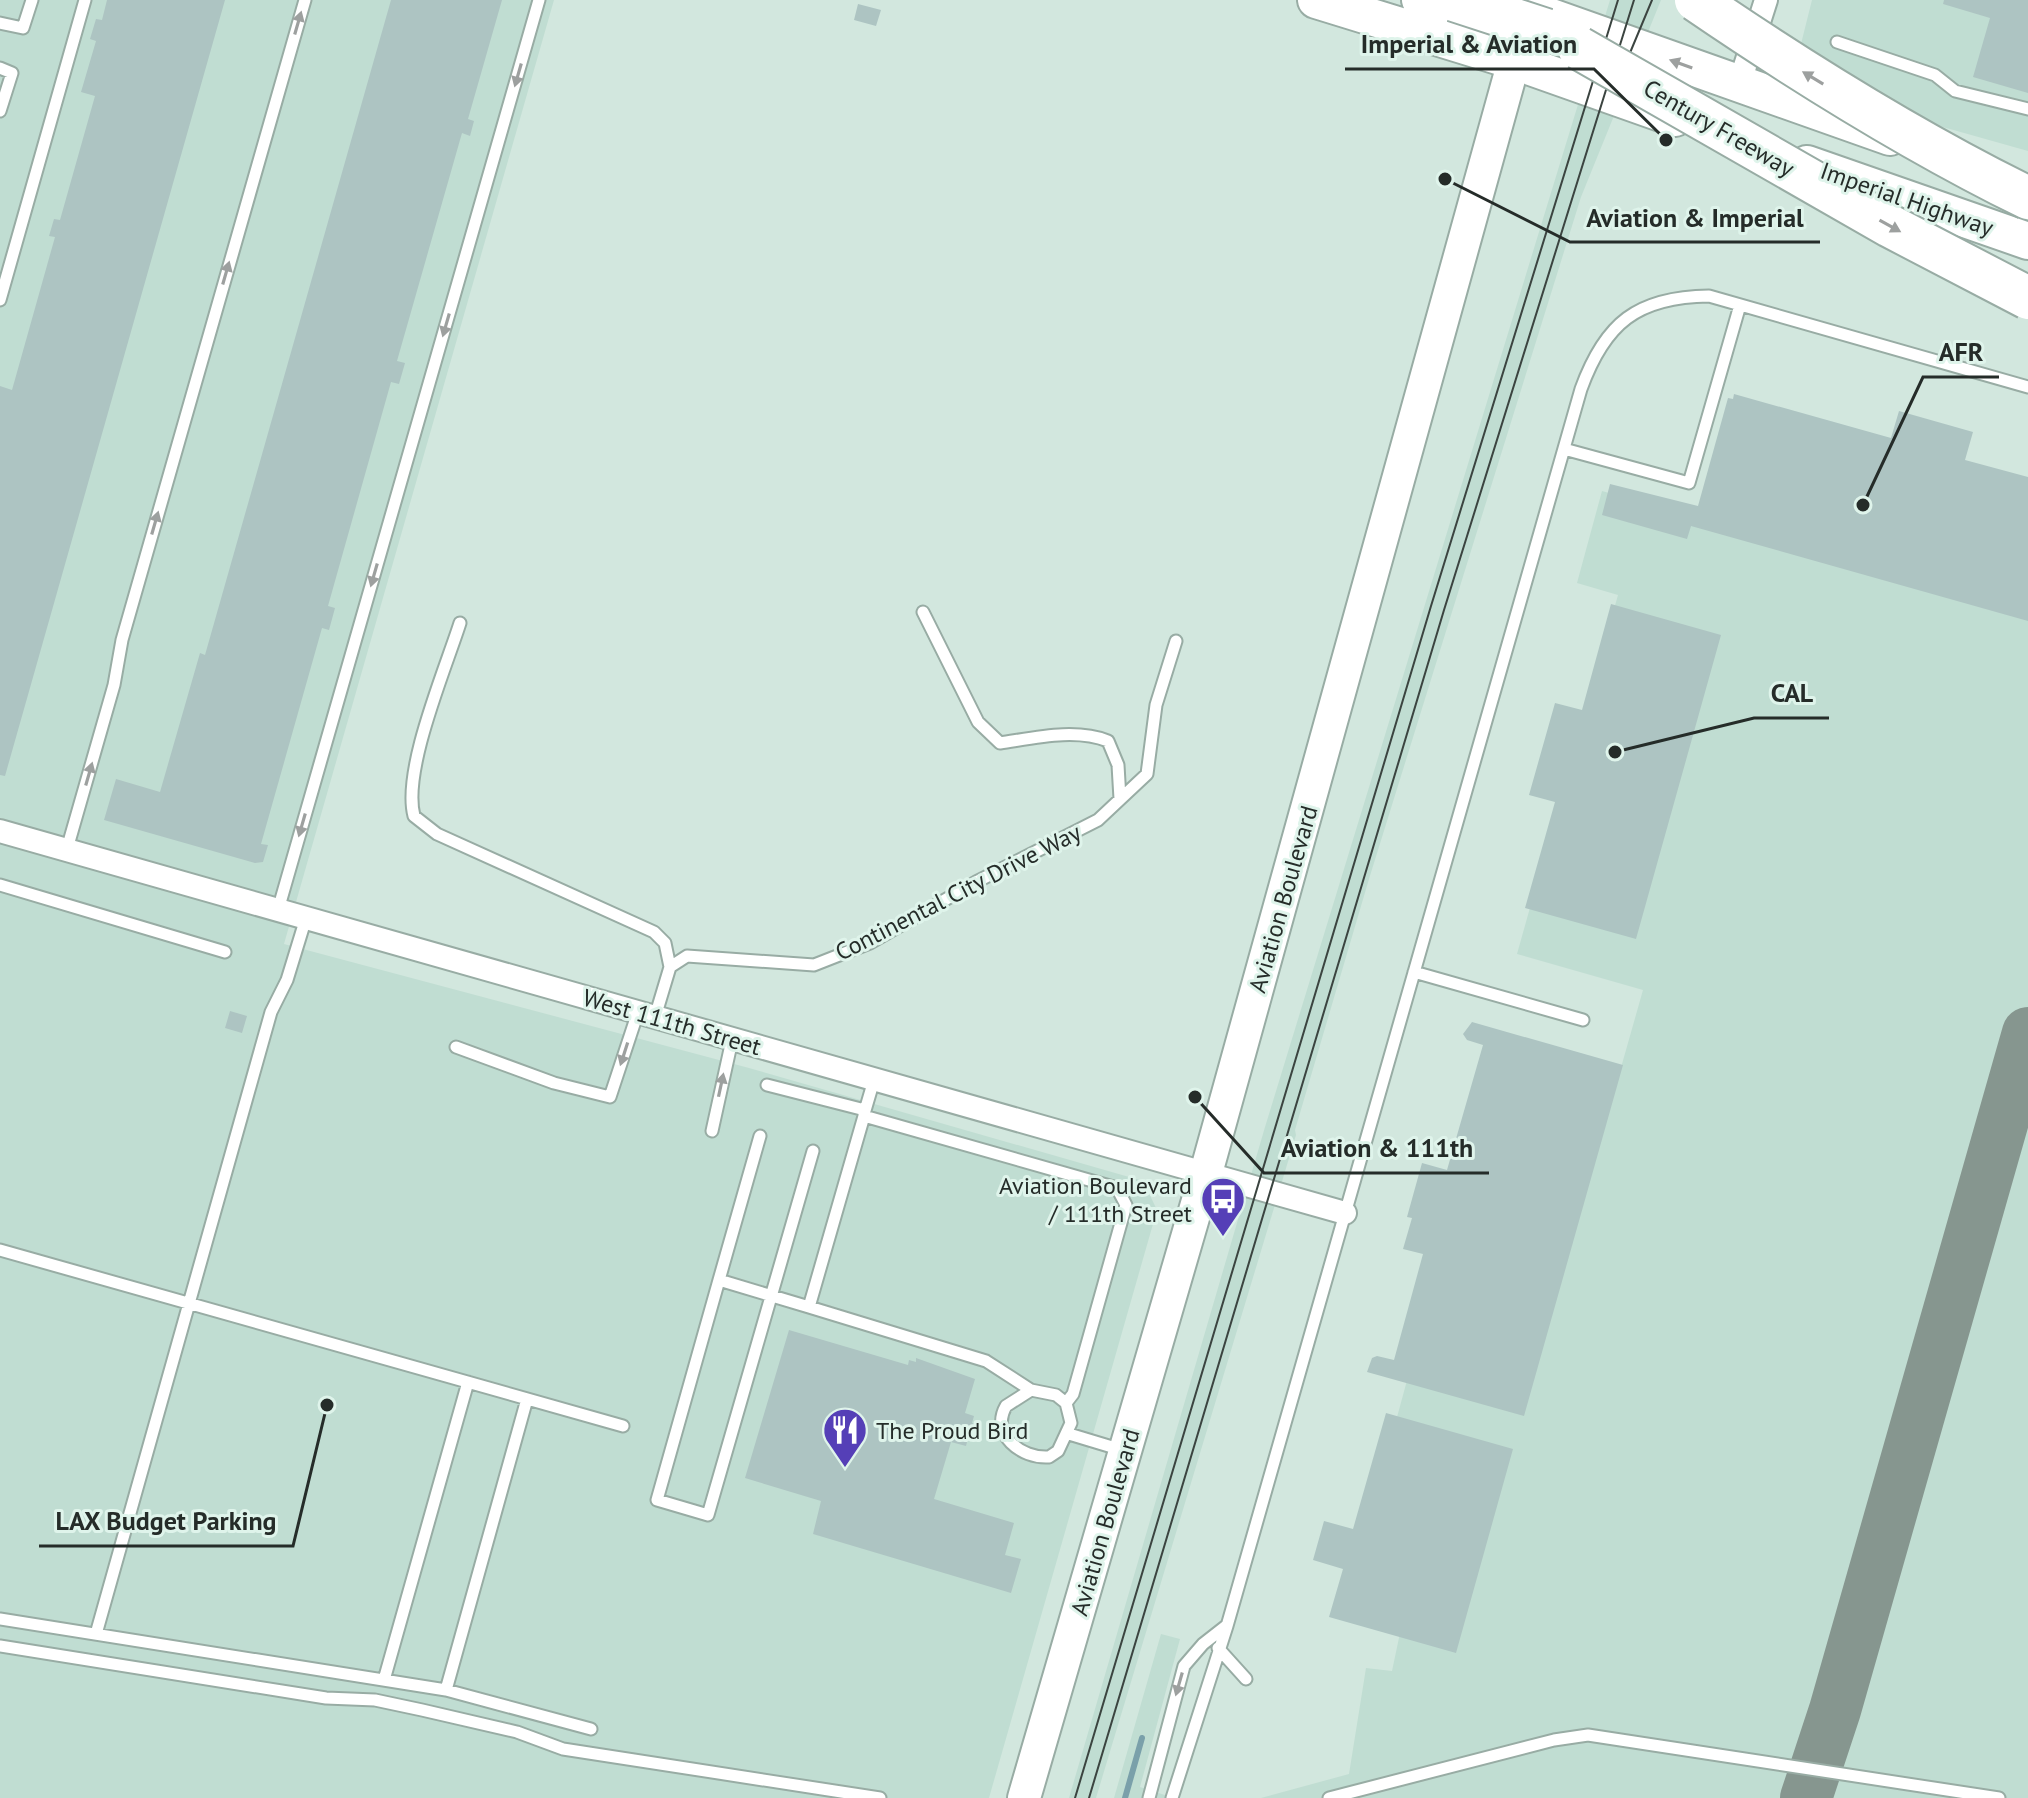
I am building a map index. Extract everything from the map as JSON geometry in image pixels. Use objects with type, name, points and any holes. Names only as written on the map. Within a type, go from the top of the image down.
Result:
[{"type":"highway","name":"Century Freeway","points":[[1454,0],[1533,15],[1890,226],[2028,298]]},
{"type":"highway","points":[[1696,0],[1783,60],[1887,123],[2028,198]]},
{"type":"main road","name":"Imperial Highway","points":[[1316,0],[1514,61],[2028,241]]},
{"type":"main road","points":[[1420,0],[1507,20],[1533,15],[2028,184]]},
{"type":"main road","name":"Aviation Boulevard","points":[[1024,1798],[1206,1173],[1514,61],[1533,15]]},
{"type":"main road","points":[[1902,197],[1933,198],[2028,219]]},
{"type":"street","points":[[1739,85],[1766,0]]},
{"type":"street","name":"West 111th Street","points":[[0,831],[1345,1213]]},
{"type":"lane","points":[[0,23],[23,28],[32,0]]},
{"type":"lane","points":[[0,300],[85,0]]},
{"type":"lane","points":[[67,849],[114,685],[122,640],[305,0]]},
{"type":"lane","points":[[278,910],[539,0]]},
{"type":"lane","points":[[1837,42],[1935,75],[1955,91],[2028,109]]},
{"type":"lane","points":[[0,68],[12,73],[0,111]]},
{"type":"lane","points":[[1172,1798],[1227,1626],[1564,449],[1591,361],[1600,343],[1632,312],[1658,301],[1684,296],[1709,296],[2028,387]]},
{"type":"lane","points":[[1564,449],[1689,483],[1740,305]]},
{"type":"lane","points":[[923,612],[978,722],[1000,743],[1043,736],[1094,736],[1108,741],[1118,765],[1120,799]]},
{"type":"lane","points":[[456,1047],[554,1083],[610,1097],[670,967],[665,943],[654,932],[437,834],[414,816],[412,789],[419,753],[460,623]]},
{"type":"lane","name":"Continental City Drive Way","points":[[670,967],[687,956],[814,965],[870,943],[976,882],[1098,820],[1147,774],[1156,705],[1176,641]]},
{"type":"lane","points":[[0,885],[225,952]]},
{"type":"lane","points":[[96,1634],[271,1012],[287,980],[306,918]]},
{"type":"lane","points":[[1414,972],[1583,1020]]},
{"type":"lane","points":[[712,1131],[732,1040]]},
{"type":"lane","points":[[809,1307],[874,1080]]},
{"type":"lane","points":[[767,1085],[1117,1188],[1126,1205],[1073,1394],[1066,1403]]},
{"type":"lane","points":[[760,1136],[657,1500],[708,1515],[813,1151]]},
{"type":"lane","points":[[0,1250],[623,1426]]},
{"type":"lane","points":[[719,1280],[970,1354],[1031,1390],[1056,1395],[1066,1403],[1070,1413],[1069,1434],[1058,1451],[1049,1457],[1036,1458],[1024,1454],[1002,1433],[1000,1415],[1006,1406],[1031,1390]]},
{"type":"lane","points":[[384,1680],[468,1382]]},
{"type":"lane","points":[[446,1690],[527,1399]]},
{"type":"lane","points":[[1069,1434],[1126,1451]]},
{"type":"lane","points":[[0,1619],[446,1690],[591,1729]]},
{"type":"lane","points":[[1149,1798],[1184,1666],[1203,1644],[1227,1626]]},
{"type":"lane","points":[[0,1646],[326,1698],[375,1700],[517,1732],[563,1749],[880,1798]]},
{"type":"lane","points":[[1218,1648],[1246,1679]]},
{"type":"lane","points":[[1329,1798],[1554,1740],[1588,1735],[1999,1798]]},
{"type":"shaded area","points":[[0,0],[554,0],[284,944],[749,1068],[1143,1181],[1157,1210],[989,1798],[0,1798]]},
{"type":"shaded area","points":[[1610,0],[1661,0],[1581,197],[1369,879],[1296,1135],[1096,1798],[1069,1798],[1265,1127]]},
{"type":"shaded area","points":[[1812,0],[2028,0],[2028,151],[1918,120],[1801,44]]},
{"type":"shaded area","points":[[1602,491],[2028,615],[2028,1798],[1261,1798],[1349,1774],[1366,1668],[1392,1671],[1400,1633],[1343,1616],[1409,1373],[1525,1406],[1643,990],[1517,954],[1618,595],[1577,583]]},
{"type":"shaded area","points":[[1161,1634],[1180,1639],[1140,1787],[1174,1798],[1114,1798]]},
{"type":"building","points":[[107,0],[225,0],[5,776],[0,775],[0,386],[12,390],[55,237],[49,236],[54,219],[60,220],[95,96],[81,92],[96,41],[90,39],[96,19],[102,20]]},
{"type":"building","points":[[391,0],[502,0],[468,119],[474,121],[470,136],[462,133],[397,361],[405,363],[399,384],[391,382],[328,606],[335,608],[329,630],[322,628],[261,844],[268,845],[263,862],[255,863],[104,820],[116,779],[160,792],[200,653],[205,655]]},
{"type":"building","points":[[1944,0],[2028,0],[2028,93],[1973,77],[1990,18],[1943,4]]},
{"type":"building","points":[[858,4],[881,10],[876,26],[854,20]]},
{"type":"building","points":[[1734,394],[1891,438],[1899,411],[1973,432],[1965,460],[2028,477],[2028,621],[1691,526],[1687,539],[1602,515],[1610,484],[1698,506],[1728,398],[1733,399]]},
{"type":"building","points":[[1611,604],[1721,635],[1636,939],[1525,908],[1555,802],[1529,795],[1555,703],[1582,710]]},
{"type":"building","points":[[230,1011],[247,1016],[242,1033],[225,1028]]},
{"type":"building","points":[[1472,1022],[1623,1065],[1524,1416],[1367,1372],[1372,1358],[1377,1356],[1394,1360],[1423,1254],[1403,1249],[1412,1218],[1407,1217],[1422,1163],[1447,1170],[1483,1045],[1467,1040],[1463,1034]]},
{"type":"building","name":"The Proud Bird","points":[[789,1330],[908,1365],[909,1360],[916,1362],[916,1358],[975,1379],[965,1413],[974,1416],[972,1423],[980,1426],[976,1440],[968,1438],[966,1446],[951,1442],[934,1499],[1014,1523],[1005,1555],[1021,1559],[1011,1593],[813,1534],[821,1501],[745,1478]]},
{"type":"building","points":[[1386,1413],[1513,1449],[1456,1653],[1329,1617],[1343,1569],[1313,1560],[1324,1521],[1353,1529]]},
{"type":"waterway","points":[[1125,1798],[1142,1738]]},
{"type":"taxiway","points":[[1806,1798],[1835,1710],[2028,1033]]},
{"type":"tram line","points":[[1075,1798],[1431,606],[1618,0]]},
{"type":"tram line","points":[[1089,1798],[1444,610],[1634,0]]},
{"type":"tram line","points":[[1622,72],[1652,0]]},
{"type":"place","name":"Imperial & Aviation","points":[[1666,140]]},
{"type":"place","name":"Aviation & Imperial","points":[[1445,179]]},
{"type":"place","name":"AFR","points":[[1863,505]]},
{"type":"place","name":"CAL","points":[[1615,752]]},
{"type":"place","name":"Aviation & 111th","points":[[1195,1097]]},
{"type":"place","name":"Aviation Boulevard / 111th Street","points":[[1223,1238]]},
{"type":"place","name":"LAX Budget Parking","points":[[327,1405]]},
{"type":"place","name":"The Proud Bird","points":[[845,1469]]}]
